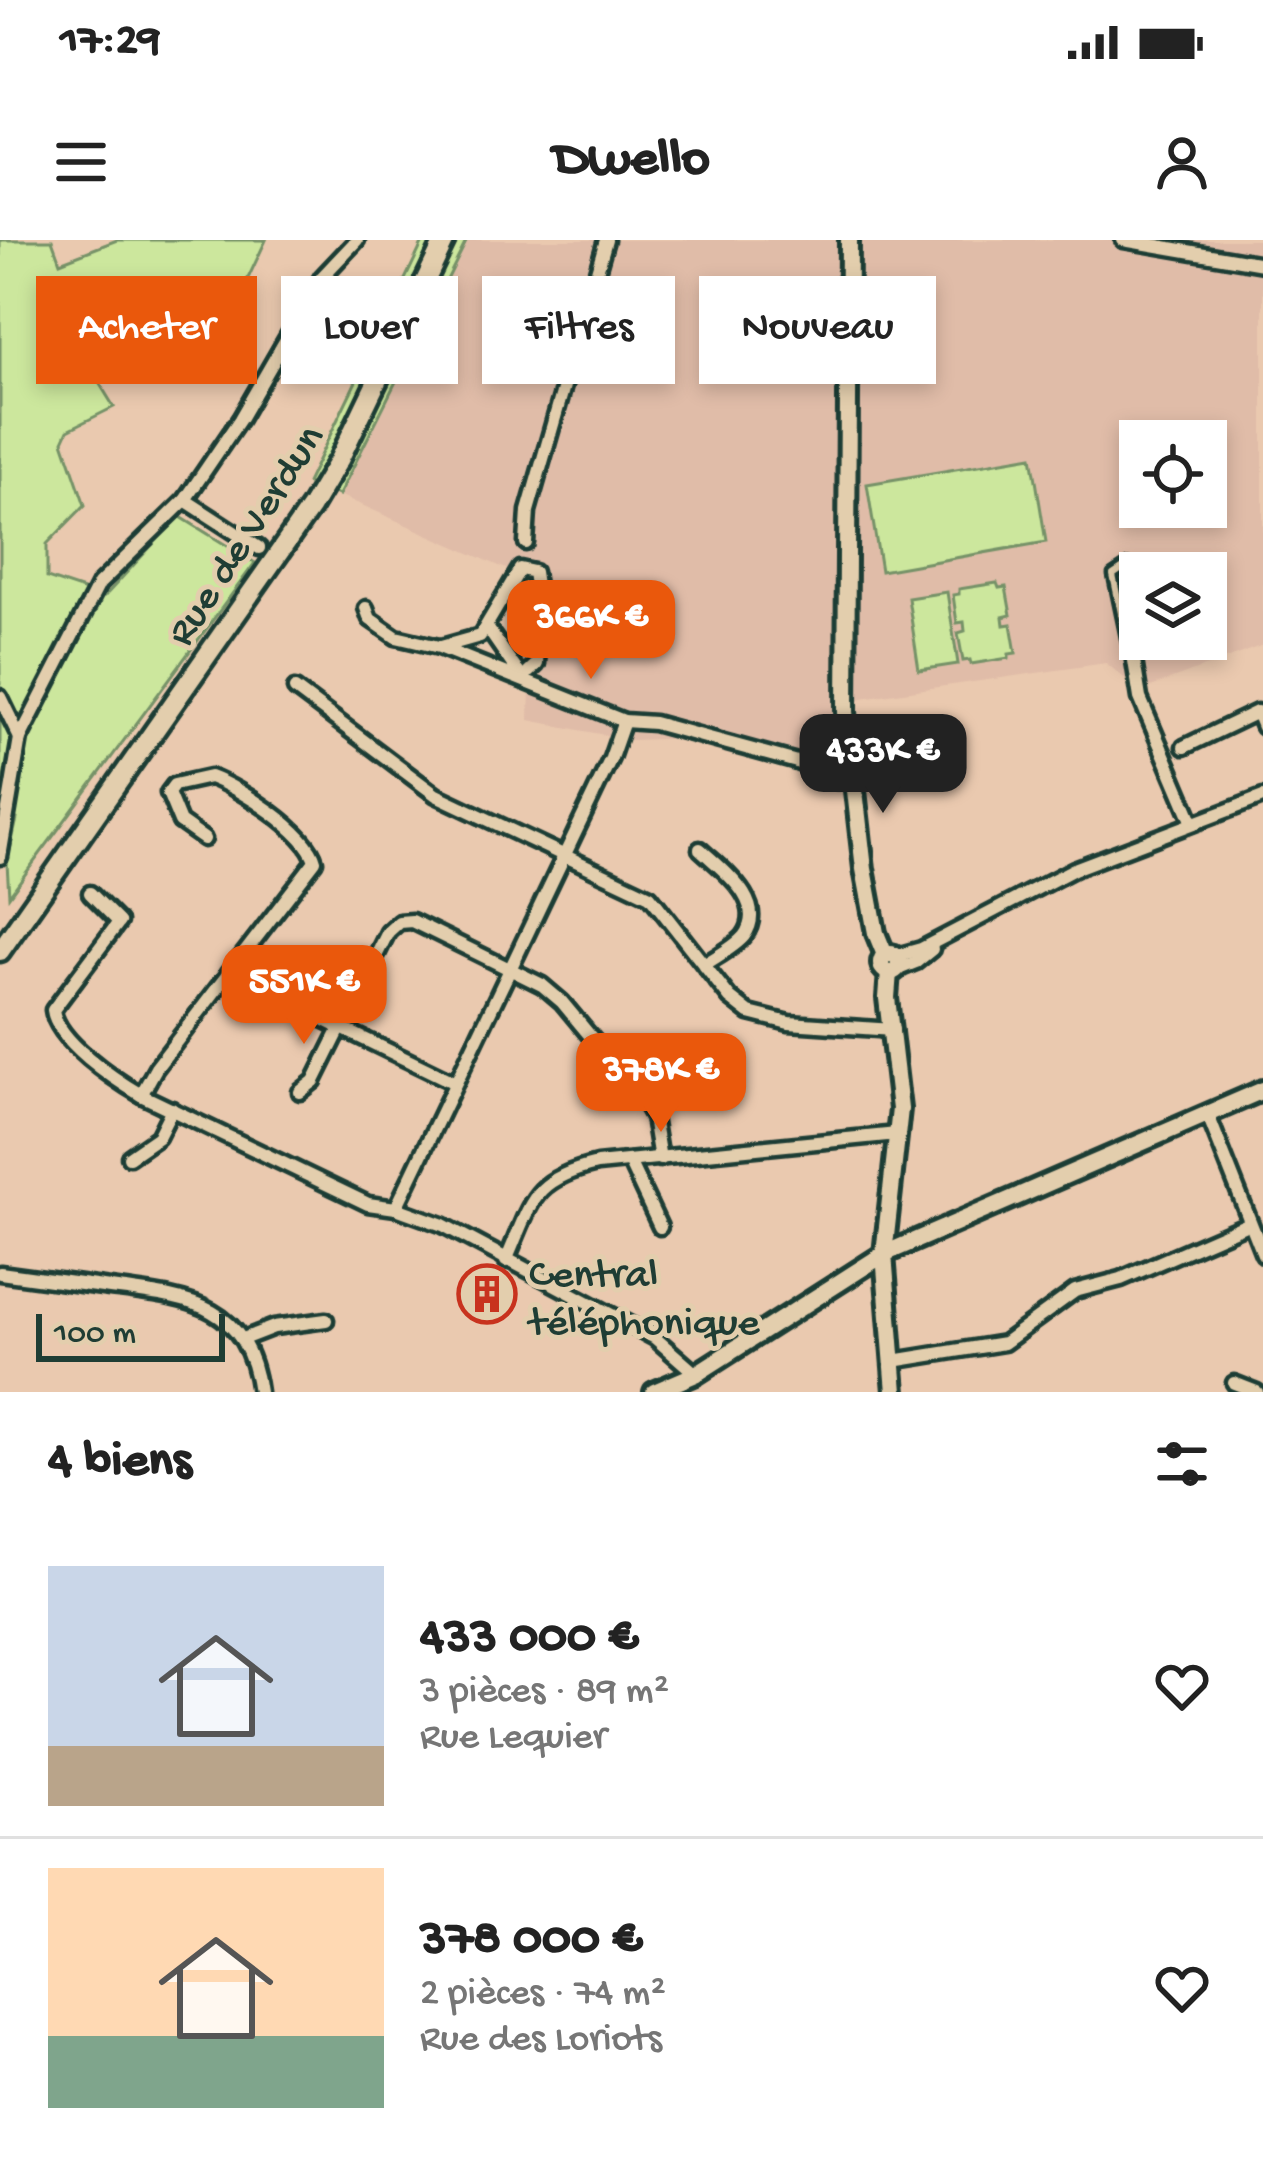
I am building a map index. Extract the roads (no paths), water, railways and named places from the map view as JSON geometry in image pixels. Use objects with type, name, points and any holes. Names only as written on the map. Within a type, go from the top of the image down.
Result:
[{"type":"main road","name":"Rue de Verdun","points":[[0,951],[311,506],[339,460],[445,240]]},
{"type":"main road","name":"Rue de Verdun","points":[[0,933],[153,730]]},
{"type":"street","points":[[0,857],[20,738],[99,584],[184,500],[240,419],[322,277],[357,240]]},
{"type":"street","points":[[526,543],[529,512],[606,240]]},
{"type":"street","points":[[848,240],[846,712],[876,933],[891,963],[887,998],[900,1109],[884,1254],[895,1392]]},
{"type":"street","points":[[1123,240],[1263,264]]},
{"type":"street","points":[[184,500],[259,548]]},
{"type":"street","points":[[439,647],[480,636],[520,569],[534,572],[540,612],[537,664],[522,678]]},
{"type":"street","points":[[366,608],[370,619],[396,638],[439,647],[624,722],[654,723],[796,762],[837,781],[852,780]]},
{"type":"street","points":[[486,626],[522,678]]},
{"type":"street","points":[[1133,660],[1140,698],[1193,823]]},
{"type":"street","points":[[295,689],[436,795],[650,896],[730,998],[764,1018],[893,1030]]},
{"type":"street","points":[[0,697],[20,738]]},
{"type":"street","points":[[1184,747],[1257,712],[1263,727]]},
{"type":"street","points":[[396,1208],[624,722]]},
{"type":"street","points":[[796,762],[848,747]]},
{"type":"street","points":[[141,1095],[156,1068],[315,860],[311,845],[224,782],[210,777],[174,785],[168,793],[179,822],[204,838]]},
{"type":"street","points":[[891,963],[1074,868],[1263,797]]},
{"type":"street","points":[[700,849],[745,892],[750,924],[742,938],[704,964]]},
{"type":"street","points":[[90,893],[118,922],[53,1010],[55,1024],[108,1075],[368,1204],[396,1208],[443,1225],[655,1338],[696,1374]]},
{"type":"street","points":[[300,1092],[314,1081],[388,932],[399,922],[412,921],[542,985],[562,1002],[644,1101],[653,1117],[660,1159]]},
{"type":"street","points":[[229,973],[455,1083]]},
{"type":"street","points":[[656,1392],[696,1374],[884,1254],[1263,1090]]},
{"type":"street","points":[[129,1157],[158,1136],[172,1109]]},
{"type":"street","points":[[1208,1115],[1263,1254]]},
{"type":"street","points":[[506,1261],[544,1184],[578,1169],[897,1134]]},
{"type":"street","points":[[629,1161],[660,1227]]},
{"type":"street","points":[[893,1360],[1004,1343],[1075,1291],[1121,1279],[1250,1223]]},
{"type":"street","points":[[0,1274],[180,1297],[216,1314],[243,1339],[259,1392]]},
{"type":"street","points":[[243,1339],[274,1327],[326,1320]]},
{"type":"street","points":[[1234,1383],[1257,1392]]},
{"type":"lane","points":[[1119,571],[1113,575],[1119,600]]},
{"type":"place","name":"Central téléphonique","points":[[487,1294]]}]
